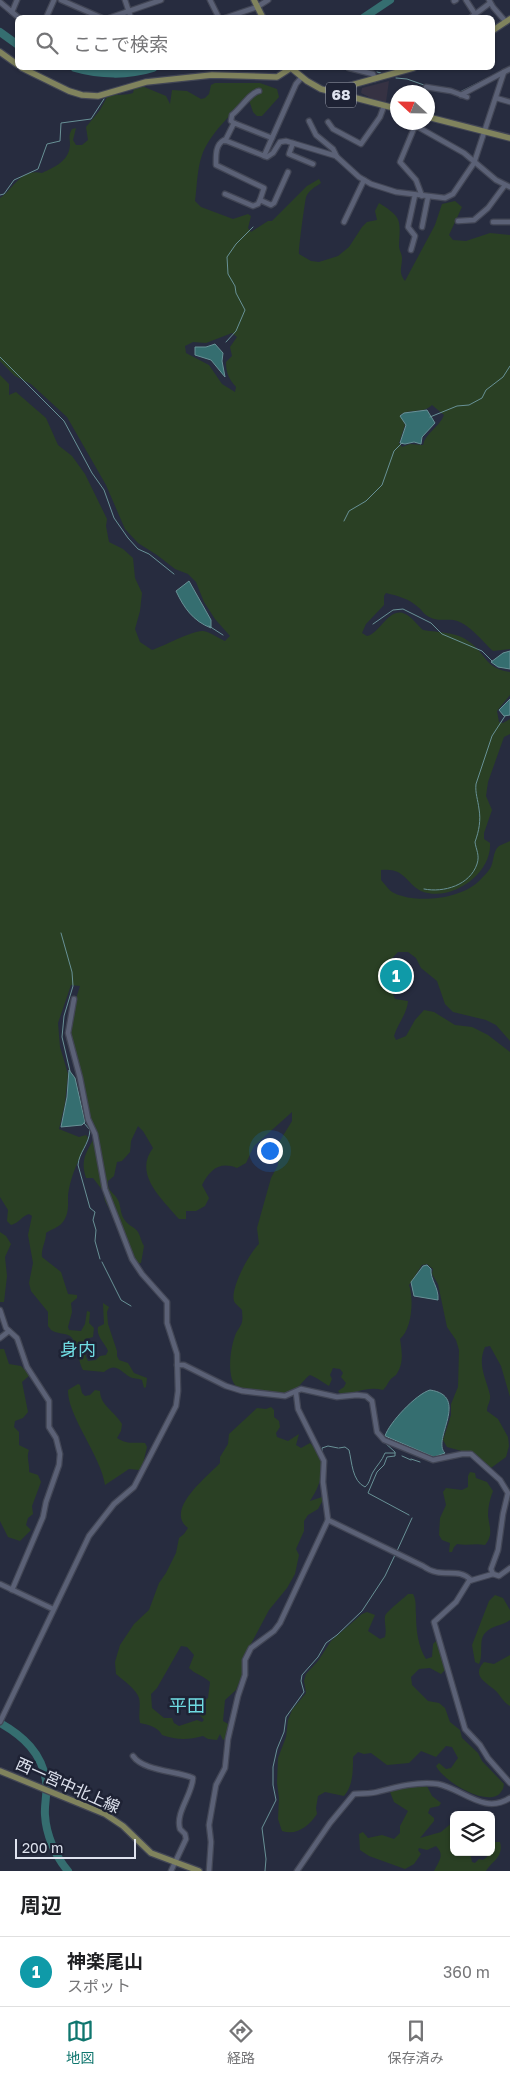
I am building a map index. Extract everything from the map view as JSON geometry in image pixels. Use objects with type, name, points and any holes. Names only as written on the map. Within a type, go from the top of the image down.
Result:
[{"type":"main road","points":[[254,0],[262,15]]},
{"type":"main road","points":[[495,29],[508,20]]},
{"type":"main road","points":[[0,52],[15,63]]},
{"type":"main road","name":"68","points":[[26,70],[69,91],[82,95],[98,96],[146,82],[212,75],[277,77],[288,70]]},
{"type":"main road","name":"68","points":[[293,70],[312,85],[357,100],[390,108]]},
{"type":"main road","points":[[328,91],[357,84],[374,76],[403,70]]},
{"type":"main road","points":[[357,84],[353,92],[357,100]]},
{"type":"main road","points":[[435,119],[510,138]]},
{"type":"main road","name":"西一宮中北上線","points":[[0,1771],[114,1819],[151,1853],[199,1871]]},
{"type":"street","points":[[12,12],[17,0]]},
{"type":"street","points":[[47,15],[54,0]]},
{"type":"street","points":[[61,0],[95,15]]},
{"type":"street","points":[[125,0],[130,15]]},
{"type":"street","points":[[140,0],[142,6]]},
{"type":"street","points":[[117,15],[161,0]]},
{"type":"street","points":[[210,0],[218,15]]},
{"type":"street","points":[[233,15],[268,0]]},
{"type":"street","points":[[466,0],[475,14],[490,2],[508,20]]},
{"type":"street","points":[[0,2],[16,15]]},
{"type":"street","points":[[461,95],[510,69]]},
{"type":"street","points":[[355,70],[374,76],[375,70]]},
{"type":"street","points":[[225,194],[253,206],[258,204],[264,188],[216,166],[215,153],[220,142],[225,141],[267,157],[274,152],[280,142],[286,141],[337,157],[364,180],[389,190],[442,199],[450,197],[465,178],[474,160],[504,72]]},
{"type":"street","points":[[264,156],[296,84],[302,77]]},
{"type":"street","points":[[435,89],[451,91],[467,98]]},
{"type":"street","points":[[259,91],[251,94],[243,106],[232,116],[231,121],[272,138]]},
{"type":"street","points":[[496,98],[510,102]]},
{"type":"street","points":[[328,122],[340,133],[361,144],[380,117],[384,106]]},
{"type":"street","points":[[309,120],[316,135],[333,149],[337,157]]},
{"type":"street","points":[[225,141],[234,123]]},
{"type":"street","points":[[413,130],[400,162],[416,180],[422,196]]},
{"type":"street","points":[[422,130],[474,160],[496,180],[508,186],[474,220],[458,221]]},
{"type":"street","points":[[293,143],[289,154],[313,164]]},
{"type":"street","points":[[260,200],[271,204],[274,203],[288,172]]},
{"type":"street","points":[[344,222],[357,191],[364,180]]},
{"type":"street","points":[[411,250],[415,236],[408,228],[410,212],[416,195]]},
{"type":"street","points":[[422,227],[428,197]]},
{"type":"street","points":[[493,222],[510,222]]},
{"type":"street","points":[[1,1721],[89,1536],[114,1504],[134,1487],[176,1406],[178,1392],[177,1354],[167,1323],[167,1302],[142,1274],[132,1259],[105,1189],[95,1134],[88,1119],[80,1078],[68,1034],[74,999]]},
{"type":"street","points":[[0,1310],[4,1324],[17,1338],[27,1367],[49,1401],[49,1427],[56,1438],[60,1454],[43,1518],[12,1590]]},
{"type":"street","points":[[0,1338],[9,1331]]},
{"type":"street","points":[[177,1365],[184,1365],[235,1390],[285,1396],[301,1389],[333,1397],[366,1396],[372,1402],[377,1432],[384,1440],[433,1460],[467,1453],[480,1461],[500,1480],[508,1493],[498,1550],[492,1569],[493,1574]]},
{"type":"street","points":[[209,1871],[212,1842],[209,1825],[216,1785],[225,1768],[228,1739],[236,1701],[245,1676],[245,1660],[251,1648],[274,1631],[280,1623],[328,1520],[322,1482],[324,1461],[298,1409],[296,1392]]},
{"type":"street","points":[[328,1520],[424,1566],[429,1571],[441,1574],[459,1573],[471,1580]]},
{"type":"street","points":[[510,1568],[499,1576],[493,1574],[471,1580],[456,1602],[434,1622],[465,1729],[510,1783]]},
{"type":"street","points":[[0,1584],[53,1609]]},
{"type":"street","points":[[133,1756],[138,1761],[149,1766],[193,1778],[192,1787],[179,1822],[180,1829],[185,1834],[186,1840],[171,1871]]},
{"type":"street","points":[[297,1871],[330,1823],[354,1794],[430,1783],[446,1786],[473,1800],[490,1804],[504,1802],[510,1798]]},
{"type":"shaded area","points":[[389,81],[386,102],[361,93],[362,88]]},
{"type":"shaded area","points":[[215,83],[260,83],[277,89],[279,97],[262,116],[257,116],[253,112],[249,100],[246,100],[221,125],[205,147],[200,160],[195,201],[201,207],[233,219],[248,214],[251,216],[248,228],[251,232],[268,221],[272,221],[307,186],[319,179],[321,183],[310,191],[306,197],[299,254],[311,261],[319,262],[338,256],[349,247],[367,222],[377,220],[375,211],[379,203],[392,212],[398,220],[400,230],[399,248],[402,258],[401,273],[405,281],[435,225],[442,204],[455,201],[462,207],[449,235],[453,240],[466,241],[490,233],[510,235],[510,649],[493,651],[474,632],[459,621],[433,619],[415,604],[386,593],[384,605],[366,624],[362,633],[367,636],[372,634],[389,617],[399,613],[405,614],[423,630],[460,636],[477,648],[491,665],[510,672],[510,695],[497,711],[499,722],[503,723],[510,719],[510,734],[504,737],[488,782],[486,796],[492,810],[484,833],[484,839],[490,843],[489,854],[485,864],[470,881],[450,892],[439,894],[421,891],[397,872],[381,870],[381,880],[394,893],[426,899],[449,896],[470,888],[478,882],[491,867],[497,848],[510,841],[510,1041],[496,1025],[486,1020],[453,1012],[445,1004],[437,981],[421,968],[416,958],[408,952],[398,952],[383,967],[382,975],[395,999],[408,1001],[394,1036],[396,1040],[406,1036],[415,1020],[424,1010],[434,1012],[455,1025],[472,1027],[488,1035],[510,1052],[510,1397],[501,1366],[490,1346],[485,1347],[482,1360],[490,1395],[487,1411],[498,1419],[508,1437],[509,1446],[506,1457],[491,1468],[476,1455],[447,1447],[443,1440],[451,1415],[451,1404],[458,1387],[459,1350],[456,1340],[447,1327],[438,1284],[432,1274],[433,1269],[427,1264],[422,1265],[409,1285],[412,1306],[407,1328],[400,1339],[402,1353],[400,1367],[399,1371],[390,1379],[383,1390],[367,1389],[341,1395],[338,1391],[346,1383],[341,1377],[343,1373],[340,1369],[333,1368],[329,1386],[310,1375],[296,1389],[290,1392],[275,1394],[238,1388],[234,1384],[230,1364],[233,1342],[242,1317],[242,1310],[234,1301],[235,1288],[246,1262],[259,1244],[257,1228],[271,1178],[278,1165],[278,1144],[292,1121],[292,1112],[254,1146],[246,1163],[237,1168],[220,1166],[208,1175],[202,1185],[209,1198],[205,1206],[196,1211],[186,1211],[186,1219],[179,1219],[152,1186],[146,1167],[153,1148],[138,1126],[131,1141],[130,1152],[122,1161],[117,1162],[114,1176],[108,1181],[110,1190],[119,1202],[123,1217],[138,1232],[144,1246],[141,1263],[137,1263],[105,1201],[103,1191],[93,1178],[86,1178],[84,1171],[84,1159],[97,1132],[89,1116],[70,1030],[73,1008],[80,986],[71,985],[58,1023],[60,1047],[68,1074],[65,1103],[59,1129],[79,1137],[86,1135],[88,1138],[71,1179],[66,1217],[60,1225],[46,1233],[42,1257],[61,1272],[68,1294],[77,1295],[77,1298],[71,1303],[72,1312],[69,1330],[81,1331],[85,1324],[87,1311],[90,1312],[89,1323],[94,1328],[93,1337],[86,1339],[84,1342],[88,1361],[96,1360],[100,1356],[106,1355],[108,1351],[99,1337],[98,1331],[98,1327],[104,1324],[103,1303],[109,1307],[107,1312],[108,1324],[119,1360],[128,1363],[134,1373],[147,1378],[146,1387],[144,1388],[142,1380],[131,1378],[115,1368],[104,1372],[83,1370],[73,1339],[68,1335],[51,1330],[48,1326],[48,1312],[31,1291],[29,1283],[33,1263],[28,1235],[32,1216],[29,1214],[11,1225],[7,1221],[8,1210],[0,1197],[0,375],[9,384],[9,395],[16,392],[46,418],[58,445],[72,456],[85,474],[107,519],[106,526],[109,542],[123,549],[133,558],[135,578],[142,593],[135,629],[140,642],[152,650],[198,631],[203,631],[225,641],[230,636],[215,619],[204,602],[196,582],[188,574],[175,569],[138,543],[125,529],[106,485],[67,417],[31,384],[15,376],[0,361],[0,198],[22,177],[34,172],[42,173],[56,166],[64,159],[69,151],[72,129],[76,128],[73,140],[76,145],[82,145],[88,140],[86,127],[100,110],[107,97],[130,94],[133,93],[134,89],[142,86],[166,96],[170,104],[172,90],[187,91],[201,99],[209,94],[211,85]],"holes":[[[232,333],[237,337],[230,347],[232,356],[226,362],[226,366],[228,376],[236,387],[235,392],[222,384],[209,365],[186,353],[185,346],[193,342],[206,343]],[[432,405],[444,415],[442,419],[423,445],[410,444],[402,447],[399,443],[405,425],[400,415],[425,409]]]},
{"type":"shaded area","points":[[215,344],[223,353],[222,361],[225,377],[211,360],[195,355],[195,347],[206,347]]},
{"type":"shaded area","points":[[427,410],[435,423],[422,437],[421,444],[414,442],[400,443],[406,425],[400,416],[404,413]]},
{"type":"shaded area","points":[[189,581],[211,620],[211,628],[199,622],[190,613],[176,591]]},
{"type":"shaded area","points":[[510,651],[510,669],[498,667],[491,662],[503,653]]},
{"type":"shaded area","points":[[510,699],[510,715],[504,716],[499,710]]},
{"type":"shaded area","points":[[69,1070],[75,1078],[85,1122],[82,1125],[61,1127],[67,1097]]},
{"type":"shaded area","points":[[0,1232],[6,1236],[11,1244],[5,1257],[7,1276],[4,1302],[0,1302]]},
{"type":"shaded area","points":[[427,1265],[431,1269],[438,1300],[414,1296],[411,1282],[423,1266]]},
{"type":"shaded area","points":[[0,1349],[4,1349],[9,1364],[21,1366],[30,1375],[22,1382],[28,1412],[23,1418],[15,1421],[14,1427],[19,1432],[19,1445],[29,1450],[29,1472],[38,1475],[41,1482],[32,1506],[33,1514],[28,1518],[26,1525],[31,1530],[20,1541],[8,1537],[0,1521]]},
{"type":"shaded area","points":[[78,1384],[85,1396],[90,1395],[95,1390],[100,1391],[102,1400],[122,1424],[117,1438],[128,1442],[145,1443],[147,1447],[142,1468],[139,1470],[129,1469],[105,1485],[97,1461],[69,1400],[68,1390]]},
{"type":"shaded area","points":[[430,1390],[442,1394],[448,1401],[449,1409],[442,1447],[445,1453],[434,1457],[385,1436],[404,1410],[418,1397]]},
{"type":"shaded area","points":[[271,1407],[274,1410],[274,1417],[279,1421],[280,1427],[276,1433],[277,1437],[288,1441],[299,1434],[296,1445],[301,1448],[310,1443],[316,1450],[322,1464],[322,1472],[318,1487],[310,1501],[325,1496],[318,1509],[308,1515],[304,1521],[304,1531],[296,1549],[299,1555],[295,1574],[287,1588],[269,1610],[245,1655],[244,1671],[236,1690],[225,1700],[223,1721],[230,1725],[227,1738],[223,1740],[220,1734],[217,1740],[208,1739],[203,1736],[182,1739],[162,1735],[156,1728],[140,1723],[140,1701],[138,1695],[116,1674],[115,1662],[120,1645],[134,1624],[149,1610],[159,1583],[176,1553],[179,1538],[188,1528],[182,1521],[181,1512],[184,1503],[198,1485],[220,1463],[220,1457],[228,1444],[229,1434],[257,1408],[266,1409]],"holes":[[[181,1646],[187,1647],[194,1655],[189,1668],[210,1682],[208,1698],[196,1707],[195,1710],[204,1720],[202,1722],[197,1720],[179,1726],[174,1723],[172,1718],[164,1718],[152,1708],[151,1694],[157,1688]]]},
{"type":"shaded area","points":[[470,1472],[475,1473],[476,1478],[487,1482],[493,1491],[488,1512],[490,1530],[488,1541],[485,1545],[457,1544],[452,1552],[449,1552],[450,1543],[442,1540],[439,1535],[440,1518],[446,1505],[443,1492],[446,1488],[462,1490],[468,1487]]},
{"type":"shaded area","points":[[408,1594],[413,1594],[415,1600],[417,1632],[423,1654],[426,1659],[432,1657],[433,1644],[437,1640],[445,1670],[441,1674],[430,1668],[419,1669],[411,1677],[412,1685],[428,1701],[439,1703],[445,1708],[450,1722],[460,1730],[462,1738],[478,1753],[482,1761],[504,1784],[503,1789],[498,1795],[483,1797],[464,1790],[446,1778],[436,1766],[439,1763],[446,1769],[451,1768],[458,1758],[452,1747],[446,1746],[436,1757],[421,1751],[409,1763],[387,1765],[371,1753],[364,1754],[358,1752],[353,1757],[351,1783],[344,1796],[325,1792],[318,1796],[317,1814],[306,1826],[298,1831],[282,1831],[278,1819],[278,1758],[286,1737],[288,1720],[292,1710],[306,1693],[304,1681],[306,1674],[318,1661],[331,1641],[362,1614],[367,1612],[375,1615],[368,1631],[380,1639],[385,1637],[386,1614]]},
{"type":"shaded area","points":[[495,1595],[503,1598],[510,1610],[510,1620],[491,1628],[485,1633],[482,1640],[479,1664],[475,1662],[472,1645],[489,1601]]},
{"type":"shaded area","points":[[510,1655],[510,1706],[496,1691],[484,1682],[479,1675],[479,1671],[484,1662],[494,1664]]},
{"type":"shaded area","points":[[427,1786],[432,1796],[441,1803],[439,1806],[430,1808],[428,1813],[434,1818],[434,1821],[420,1838],[441,1832],[450,1824],[450,1856],[471,1856],[472,1862],[475,1863],[487,1856],[495,1856],[495,1842],[500,1842],[499,1855],[486,1871],[434,1871],[441,1855],[436,1846],[427,1850],[419,1848],[418,1850],[421,1854],[414,1864],[405,1869],[369,1856],[360,1850],[359,1834],[363,1832],[368,1838],[382,1835],[394,1839],[400,1833],[400,1826],[408,1811],[394,1802],[390,1792],[393,1789]]},
{"type":"waterway","points":[[368,15],[390,0]]},
{"type":"waterway","points":[[0,32],[15,43]]},
{"type":"waterway","points":[[84,70],[114,74],[146,70]]},
{"type":"waterway","points":[[377,72],[381,73]]},
{"type":"waterway","points":[[460,92],[492,76]]},
{"type":"waterway","points":[[396,78],[407,79],[424,85]]},
{"type":"waterway","points":[[0,195],[4,194],[14,180],[38,169],[47,144],[60,141],[61,123],[91,119],[104,99]]},
{"type":"waterway","points":[[226,342],[236,331],[245,310],[228,274],[227,257],[236,244],[253,227]]},
{"type":"waterway","points":[[0,357],[64,421],[92,473],[104,490],[114,518],[128,538],[138,549],[149,554],[174,574]]},
{"type":"waterway","points":[[430,417],[457,406],[469,405],[482,398],[486,390],[503,377],[510,366]]},
{"type":"waterway","points":[[344,521],[349,511],[366,501],[382,485],[394,451],[402,443]]},
{"type":"waterway","points":[[373,624],[393,610],[403,609],[431,623],[442,634],[482,651],[492,661]]},
{"type":"waterway","points":[[209,626],[223,635]]},
{"type":"waterway","points":[[424,889],[440,890],[455,886],[469,877],[474,871],[478,861],[475,842],[479,830],[480,817],[476,784],[492,736],[505,716]]},
{"type":"waterway","points":[[61,933],[72,972],[73,986],[64,1016],[62,1037],[70,1071]]},
{"type":"waterway","points":[[84,1123],[90,1130],[78,1165],[90,1208],[95,1212],[93,1220],[96,1230],[95,1241],[100,1259]]},
{"type":"waterway","points":[[102,1262],[121,1300],[131,1306]]},
{"type":"waterway","points":[[383,1441],[395,1452],[395,1456],[387,1457],[384,1465],[377,1472],[368,1493],[409,1515]]},
{"type":"waterway","points":[[322,1451],[322,1448],[328,1446],[338,1448]]},
{"type":"waterway","points":[[339,1448],[345,1447],[349,1450],[355,1476],[365,1487],[385,1453],[395,1453]]},
{"type":"waterway","points":[[402,1456],[411,1460]]},
{"type":"waterway","points":[[411,1459],[420,1462]]},
{"type":"waterway","points":[[397,1551],[412,1518]]},
{"type":"waterway","points":[[265,1871],[266,1859],[262,1828],[276,1800],[273,1785],[273,1767],[277,1749],[284,1732],[286,1717],[304,1692],[301,1681],[302,1675],[318,1657],[326,1643],[362,1611],[385,1576],[395,1555]]},
{"type":"waterway","points":[[0,1723],[24,1740],[40,1762],[44,1771],[46,1785],[45,1811],[47,1830],[55,1852],[68,1871]]},
{"type":"place","name":"神楽尾山","points":[[396,976]]},
{"type":"district","name":"身内","points":[[78,1350]]},
{"type":"district","name":"平田","points":[[187,1706]]}]
